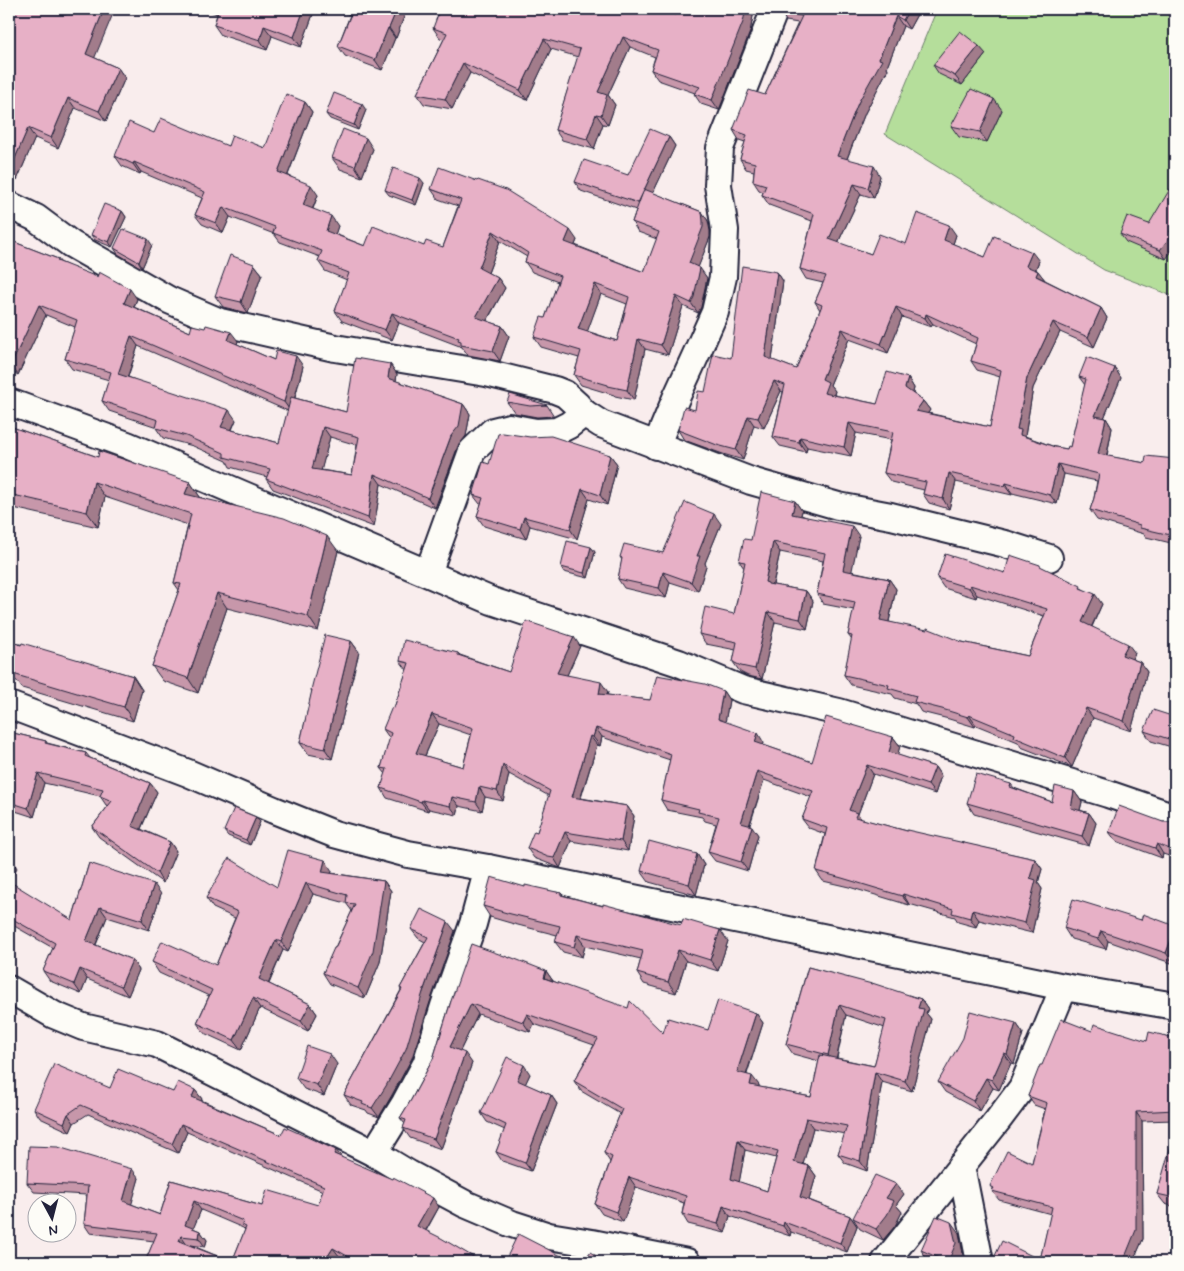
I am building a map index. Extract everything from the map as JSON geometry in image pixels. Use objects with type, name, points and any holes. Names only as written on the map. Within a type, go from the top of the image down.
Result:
[{"type":"street","points":[[656,446],[714,312],[723,277],[725,230],[718,185],[720,148],[775,9]]},
{"type":"street","points":[[9,205],[36,218],[70,244],[169,300],[220,322],[335,348],[486,373],[546,388],[565,394],[584,413],[601,424],[751,480],[838,506],[891,516],[1005,544],[1050,558]]},
{"type":"street","points":[[9,402],[127,445],[492,601],[679,663],[743,690],[839,712],[1108,794],[1175,817]]},
{"type":"street","points":[[428,574],[472,451],[493,431],[509,427],[536,432],[557,431],[570,425],[584,413]]},
{"type":"street","points":[[9,705],[188,773],[334,834],[408,854],[488,868],[1064,987],[1175,1006]]},
{"type":"street","points":[[374,1153],[405,1103],[426,1064],[473,924],[488,868]]},
{"type":"street","points":[[885,1262],[1022,1088],[1064,987]]},
{"type":"street","points":[[9,989],[54,1015],[83,1027],[157,1044],[374,1153],[465,1204],[512,1224],[550,1236],[687,1262]]},
{"type":"street","points":[[960,1166],[980,1262]]},
{"type":"green space","points":[[937,9],[1175,9],[1175,297],[1104,270],[885,134]]},
{"type":"building","points":[[9,9],[51,9],[66,15],[68,9],[104,9],[86,54],[118,68],[99,111],[68,98],[51,138],[28,128],[10,170],[9,169]]},
{"type":"building","points":[[219,9],[304,9],[294,37],[264,26],[260,40],[214,25]]},
{"type":"building","points":[[353,9],[397,9],[375,60],[338,46]]},
{"type":"building","points":[[440,9],[659,9],[675,15],[676,9],[746,9],[743,22],[712,100],[694,94],[700,87],[651,70],[658,50],[623,37],[598,92],[607,95],[601,115],[596,114],[587,139],[555,130],[580,49],[544,39],[520,90],[463,63],[445,99],[417,94],[447,33],[433,28]]},
{"type":"building","points":[[781,9],[909,9],[903,20],[896,16],[879,59],[882,60],[858,103],[837,156],[874,166],[868,188],[854,184],[829,239],[871,254],[879,234],[906,244],[917,213],[949,225],[944,240],[985,257],[994,236],[1032,252],[1026,266],[1038,271],[1036,276],[1101,308],[1088,337],[1053,322],[1027,378],[1017,429],[1021,430],[1020,435],[1055,447],[1067,449],[1068,446],[1070,447],[1086,379],[1079,377],[1087,357],[1115,368],[1095,416],[1106,418],[1098,454],[1145,463],[1146,456],[1175,459],[1175,536],[1140,528],[1140,525],[1090,510],[1099,474],[1058,464],[1050,495],[1006,483],[1005,486],[949,473],[943,499],[923,494],[926,482],[884,473],[893,432],[849,423],[844,447],[800,437],[799,442],[773,437],[785,385],[774,381],[758,418],[748,416],[736,450],[678,430],[684,407],[695,410],[698,391],[705,392],[713,354],[731,358],[742,266],[777,272],[765,357],[796,369],[822,305],[815,302],[826,276],[800,269],[814,214],[762,195],[766,185],[753,181],[755,163],[740,159],[747,135],[733,130],[749,90],[765,95],[802,16],[780,11]],"holes":[[[896,307],[925,318],[926,314],[978,338],[971,361],[1001,370],[990,427],[916,411],[923,401],[905,388],[908,378],[887,372],[877,404],[824,393],[828,382],[822,379],[842,329],[881,344]]]},
{"type":"building","points":[[960,31],[979,46],[955,76],[933,65]]},
{"type":"building","points":[[971,89],[994,99],[980,132],[951,126]]},
{"type":"building","points":[[334,93],[362,104],[354,125],[326,114]]},
{"type":"building","points":[[286,94],[305,102],[278,172],[311,185],[303,205],[331,216],[326,231],[365,246],[373,226],[424,246],[426,241],[443,247],[461,200],[431,189],[439,167],[506,190],[570,230],[565,242],[644,272],[659,232],[632,222],[644,189],[702,212],[703,227],[689,263],[700,268],[694,297],[691,303],[676,296],[661,345],[638,339],[627,390],[608,386],[574,375],[581,351],[534,337],[541,317],[545,318],[560,276],[525,262],[528,253],[493,231],[479,268],[498,278],[476,317],[502,326],[493,351],[461,345],[461,341],[458,340],[459,338],[392,313],[385,330],[335,311],[349,273],[318,261],[322,251],[273,233],[275,227],[223,207],[216,223],[195,215],[205,192],[115,156],[129,122],[154,133],[161,118],[228,146],[232,135],[265,148]],"holes":[[[595,284],[629,297],[617,341],[578,329]]]},
{"type":"building","points":[[343,129],[366,138],[355,166],[332,158]]},
{"type":"building","points":[[650,129],[669,137],[638,203],[575,182],[584,160],[628,175]]},
{"type":"building","points":[[393,168],[420,178],[412,200],[385,190]]},
{"type":"building","points":[[1170,189],[1175,192],[1175,221],[1170,232],[1173,233],[1160,250],[1120,234],[1127,216],[1149,224]]},
{"type":"building","points":[[104,204],[122,211],[109,242],[91,235]]},
{"type":"building","points":[[123,229],[148,239],[139,262],[114,248]]},
{"type":"building","points":[[9,240],[97,277],[99,272],[130,289],[124,303],[190,332],[192,325],[205,328],[206,325],[231,332],[228,340],[274,360],[276,351],[296,356],[284,402],[131,336],[118,374],[229,410],[221,427],[279,443],[291,397],[346,412],[355,358],[390,364],[388,378],[463,404],[459,426],[451,436],[428,498],[374,474],[368,518],[266,479],[270,469],[224,457],[224,453],[186,436],[156,428],[158,420],[102,401],[111,372],[65,359],[77,320],[39,305],[11,365],[9,364]],"holes":[[[323,427],[359,437],[352,475],[312,469]]]},
{"type":"building","points":[[230,255],[254,264],[241,302],[215,296]]},
{"type":"building","points":[[1175,358],[1175,377],[1171,376]]},
{"type":"building","points":[[510,394],[547,405],[530,406],[507,402]]},
{"type":"building","points":[[9,426],[98,457],[99,451],[190,482],[185,494],[284,518],[327,536],[308,616],[217,593],[188,678],[152,666],[181,584],[174,583],[191,514],[94,482],[87,512],[9,494]]},
{"type":"building","points":[[498,434],[530,437],[551,436],[610,455],[600,495],[582,489],[570,529],[524,517],[520,529],[477,516],[483,498],[473,495],[483,462],[489,464]]},
{"type":"building","points":[[761,492],[795,501],[792,514],[852,526],[843,570],[889,579],[880,620],[927,630],[927,628],[962,642],[1028,656],[1047,609],[970,585],[969,588],[937,578],[945,554],[1005,573],[1010,555],[1040,565],[1081,586],[1080,588],[1095,594],[1082,622],[1128,644],[1122,655],[1140,662],[1124,721],[1086,708],[1065,758],[1014,737],[1015,734],[969,715],[968,717],[914,702],[916,696],[888,688],[889,685],[844,675],[852,636],[848,635],[855,602],[817,594],[825,553],[773,542],[765,582],[806,591],[800,619],[768,612],[755,669],[733,662],[737,642],[699,634],[705,607],[734,614],[745,562],[739,561],[744,539],[751,540]]},
{"type":"building","points":[[685,502],[714,514],[697,556],[700,556],[691,582],[663,572],[659,588],[618,579],[622,558],[620,557],[624,544],[663,553]]},
{"type":"building","points":[[567,541],[591,547],[584,573],[561,567]]},
{"type":"building","points":[[526,621],[574,637],[557,673],[601,682],[599,694],[650,700],[657,675],[705,684],[723,691],[718,719],[758,733],[755,742],[812,762],[826,717],[893,737],[889,752],[935,767],[928,785],[867,765],[849,810],[857,813],[855,817],[907,831],[1035,859],[1030,878],[1036,880],[1025,923],[972,910],[970,918],[952,913],[953,909],[816,871],[827,828],[802,819],[813,791],[757,771],[741,823],[752,826],[741,862],[708,852],[719,817],[698,812],[699,809],[661,800],[671,754],[596,728],[593,737],[590,736],[572,797],[627,806],[621,841],[565,832],[554,858],[527,848],[534,831],[537,832],[550,791],[503,765],[497,791],[479,787],[476,802],[452,797],[450,806],[422,800],[421,802],[381,788],[387,769],[381,768],[391,733],[383,729],[392,707],[394,708],[409,663],[400,661],[404,640],[458,653],[458,655],[509,672]],"holes":[[[432,714],[473,728],[463,767],[416,753]]]},
{"type":"building","points":[[325,635],[351,641],[325,749],[300,743]]},
{"type":"building","points":[[9,641],[21,645],[22,643],[133,676],[124,707],[13,674],[14,669],[9,667]]},
{"type":"building","points":[[1153,710],[1175,717],[1175,741],[1144,731]]},
{"type":"building","points":[[9,732],[86,753],[85,756],[150,783],[132,826],[170,842],[157,873],[92,827],[112,801],[100,796],[103,789],[38,773],[28,808],[9,802]]},
{"type":"building","points":[[976,774],[1011,784],[1010,787],[1052,802],[1055,786],[1074,791],[1071,808],[1089,813],[1082,836],[967,803]]},
{"type":"building","points":[[1119,806],[1163,822],[1175,821],[1175,851],[1157,844],[1155,848],[1109,832]]},
{"type":"building","points":[[234,808],[256,817],[246,840],[224,831]]},
{"type":"building","points":[[649,841],[697,854],[689,884],[641,871]]},
{"type":"building","points":[[288,850],[325,860],[322,872],[384,881],[373,951],[358,988],[323,973],[355,904],[346,903],[347,895],[306,883],[281,942],[276,940],[259,979],[310,1004],[301,1021],[253,998],[234,1040],[197,1023],[212,990],[152,962],[162,941],[216,965],[238,912],[206,898],[229,858],[277,887]]},
{"type":"building","points":[[89,863],[154,884],[142,920],[100,907],[86,941],[132,960],[121,986],[80,969],[74,984],[43,971],[55,943],[9,917],[9,888],[12,883],[72,920]]},
{"type":"building","points":[[491,877],[525,887],[525,885],[561,893],[561,895],[681,925],[683,919],[720,930],[710,960],[678,950],[668,982],[637,973],[643,951],[577,935],[574,947],[555,942],[560,926],[483,906]]},
{"type":"building","points":[[1073,899],[1141,920],[1143,914],[1175,926],[1166,953],[1101,931],[1098,939],[1064,928]]},
{"type":"building","points":[[421,909],[448,922],[423,992],[406,1049],[372,1108],[362,1104],[363,1102],[344,1095],[428,937],[411,929]]},
{"type":"building","points":[[471,944],[546,971],[544,978],[628,1008],[630,1001],[663,1033],[668,1018],[708,1030],[718,1000],[756,1013],[737,1072],[752,1076],[750,1085],[811,1097],[820,1055],[874,1066],[886,1020],[839,1005],[828,1055],[786,1044],[808,967],[872,983],[921,999],[918,1008],[924,1009],[905,1081],[875,1072],[860,1161],[838,1154],[847,1126],[806,1118],[794,1162],[809,1166],[800,1197],[850,1216],[840,1243],[784,1222],[783,1226],[723,1206],[718,1224],[682,1214],[686,1196],[629,1177],[616,1212],[595,1204],[612,1157],[604,1153],[622,1109],[574,1081],[598,1039],[527,1014],[523,1022],[471,1004],[450,1047],[465,1053],[434,1139],[403,1128],[406,1120],[400,1118],[433,1059]],"holes":[[[738,1140],[778,1151],[767,1191],[731,1179]]]},
{"type":"building","points":[[970,1011],[1016,1023],[1007,1054],[1004,1053],[992,1080],[986,1078],[973,1101],[938,1082],[963,1038]]},
{"type":"building","points":[[1061,1019],[1092,1031],[1094,1024],[1147,1041],[1149,1032],[1175,1038],[1175,1110],[1136,1112],[1136,1230],[1123,1262],[992,1262],[1002,1241],[1040,1260],[1052,1207],[992,1191],[994,1188],[990,1186],[1007,1151],[1032,1163],[1047,1103],[1028,1096]]},
{"type":"building","points":[[307,1046],[330,1054],[317,1085],[296,1078]]},
{"type":"building","points":[[507,1057],[524,1065],[517,1080],[551,1095],[525,1163],[496,1152],[506,1125],[481,1113]]},
{"type":"building","points":[[54,1064],[110,1088],[118,1069],[173,1092],[178,1082],[195,1090],[192,1097],[281,1135],[285,1127],[336,1150],[334,1154],[392,1179],[393,1177],[433,1198],[417,1226],[482,1262],[358,1262],[333,1248],[324,1262],[232,1262],[145,1262],[157,1233],[84,1224],[88,1186],[27,1183],[29,1146],[58,1147],[132,1169],[123,1201],[160,1215],[171,1180],[262,1206],[267,1190],[318,1205],[324,1186],[181,1124],[172,1144],[81,1105],[68,1114],[64,1123],[34,1109]],"holes":[[[194,1201],[243,1221],[242,1225],[246,1227],[232,1262],[179,1241],[181,1236],[199,1238],[200,1231],[185,1225]]]},
{"type":"building","points":[[1173,1138],[1175,1139],[1175,1198],[1157,1194]]},
{"type":"building","points":[[875,1175],[896,1184],[886,1198],[894,1201],[887,1215],[876,1229],[853,1218]]},
{"type":"building","points":[[936,1216],[951,1222],[956,1243],[948,1262],[921,1250]]},
{"type":"building","points":[[518,1234],[561,1256],[557,1262],[518,1262],[507,1257]]},
{"type":"building","points":[[590,1252],[606,1262],[584,1262]]},
{"type":"building","points":[[622,1258],[643,1262],[620,1262]]}]
